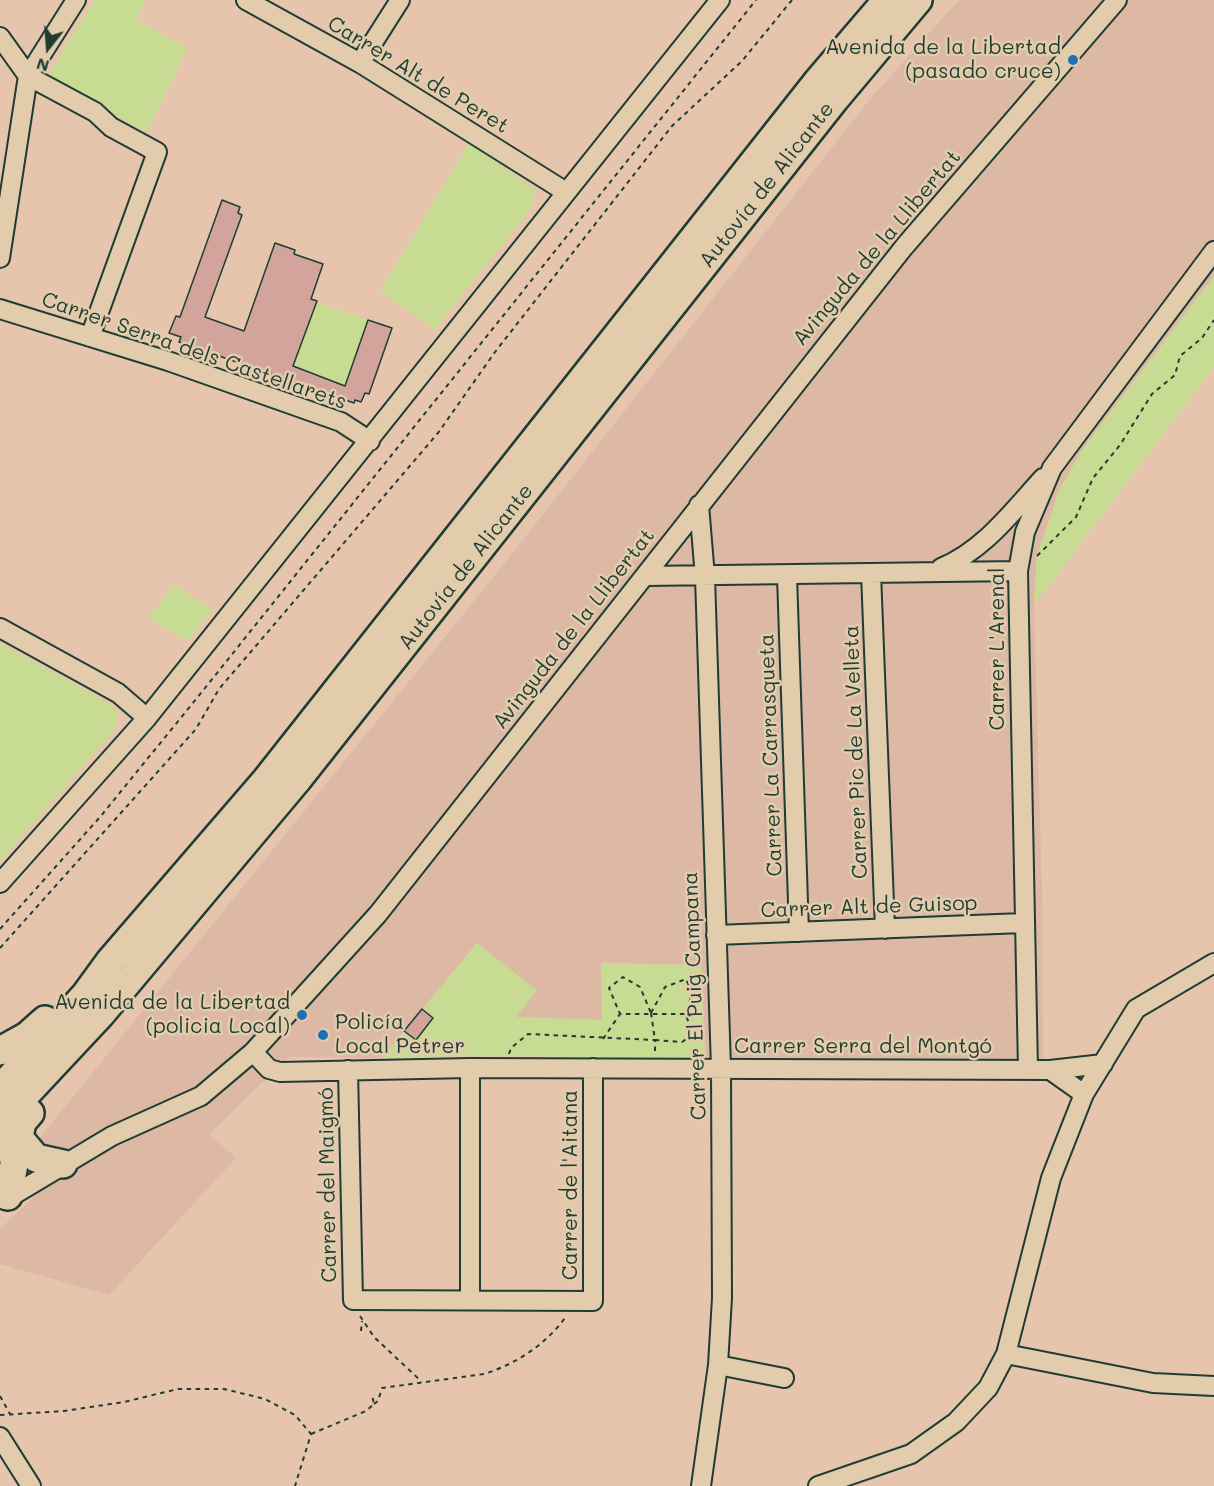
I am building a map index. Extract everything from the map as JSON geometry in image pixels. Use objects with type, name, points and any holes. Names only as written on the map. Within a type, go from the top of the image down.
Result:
[{"type":"highway","name":"Autovía de Alicante","points":[[0,1089],[86,994],[110,961],[266,780],[803,100],[887,0]]},
{"type":"highway","name":"Autovía de Alicante","points":[[10,1133],[88,1043],[101,1014],[298,779],[834,99],[918,0]]},
{"type":"highway","points":[[0,1051],[27,1036],[84,980],[110,961]]},
{"type":"highway","points":[[10,1133],[36,1158],[63,1164]]},
{"type":"highway","points":[[4,1201],[10,1133]]},
{"type":"street","points":[[0,258],[28,76],[76,0]]},
{"type":"street","name":"Carrer Alt de Peret","points":[[246,0],[360,63],[566,192]]},
{"type":"street","points":[[360,63],[400,0]]},
{"type":"street","points":[[0,883],[147,718],[720,0]]},
{"type":"street","name":"Avinguda de la Llibertat","points":[[4,1201],[112,1136],[201,1096],[253,1052],[378,914],[904,247],[1118,0]]},
{"type":"street","points":[[0,37],[28,76],[95,112],[111,127],[158,152],[90,337]]},
{"type":"street","name":"Carrer L'Arenal","points":[[1028,1070],[1023,923],[1018,571],[1025,532],[1052,468],[1214,251]]},
{"type":"street","name":"Carrer Serra dels Castellarets","points":[[0,309],[168,361],[341,422],[370,441]]},
{"type":"street","points":[[931,572],[964,558],[983,542],[1052,468]]},
{"type":"street","name":"Carrer El Puig Campana","points":[[699,505],[705,577],[721,1068],[722,1298],[718,1365],[701,1486]]},
{"type":"street","points":[[983,542],[1008,531],[1025,532]]},
{"type":"street","points":[[645,576],[787,576],[1018,571]]},
{"type":"street","name":"Carrer Pic de La Velleta","points":[[872,573],[885,929]]},
{"type":"street","name":"Carrer La Carrasqueta","points":[[787,576],[799,932]]},
{"type":"street","points":[[0,627],[118,693],[147,718]]},
{"type":"street","name":"Carrer Alt de Guisop","points":[[716,935],[1023,923]]},
{"type":"street","points":[[818,1486],[911,1454],[956,1422],[988,1388],[1006,1354],[1051,1178],[1084,1094],[1136,1009],[1214,963]]},
{"type":"street","name":"Carrer Serra del Montgó","points":[[253,1052],[269,1069],[280,1072],[470,1068],[1050,1070],[1103,1064]]},
{"type":"street","points":[[470,1068],[470,1300]]},
{"type":"street","name":"Carrer de l'Aitana","points":[[568,1300],[593,1301],[593,1068]]},
{"type":"street","name":"Carrer del Maigmó","points":[[348,1070],[353,1300]]},
{"type":"street","points":[[1050,1070],[1084,1094]]},
{"type":"street","points":[[353,1300],[568,1300]]},
{"type":"street","points":[[1006,1354],[1153,1383],[1214,1386]]},
{"type":"street","points":[[718,1365],[784,1378]]},
{"type":"street","points":[[0,1437],[31,1486]]},
{"type":"path","points":[[0,929],[100,817],[205,689],[756,0]]},
{"type":"path","points":[[0,948],[196,729],[219,689],[438,433],[495,351],[672,126],[742,61],[792,0]]},
{"type":"path","points":[[1037,556],[1076,517],[1093,478],[1120,445],[1152,394],[1175,375],[1180,356],[1202,339],[1214,320]]},
{"type":"path","points":[[620,1014],[609,988],[623,977],[640,987],[651,1013],[656,1068]]},
{"type":"path","points":[[506,1068],[511,1048],[528,1034],[603,1040],[682,1042],[692,1035],[686,1014],[692,993],[687,979],[665,987],[651,1013]]},
{"type":"path","points":[[620,1014],[686,1014]]},
{"type":"path","points":[[603,1040],[620,1014]]},
{"type":"path","points":[[353,1300],[362,1321],[390,1354],[421,1381]]},
{"type":"path","points":[[311,1434],[366,1411],[378,1401],[382,1388],[499,1370],[550,1337],[565,1318],[568,1300]]},
{"type":"path","points":[[361,1331],[362,1321]]},
{"type":"path","points":[[0,1415],[112,1404],[178,1389],[224,1389],[265,1398],[295,1415],[311,1434]]},
{"type":"path","points":[[372,1395],[374,1404]]},
{"type":"path","points":[[0,1396],[10,1414]]},
{"type":"path","points":[[295,1486],[311,1434]]},
{"type":"shaded area","points":[[959,0],[1214,0],[1214,276],[1082,450],[1059,491],[1037,557],[1034,605],[1042,891],[1043,1064],[705,1060],[701,965],[602,963],[602,1020],[515,1017],[477,943],[382,1058],[289,1057],[209,1134],[236,1158],[109,1295],[0,1264],[0,1229],[38,1193],[63,1177],[35,1144],[504,564],[871,98]]},
{"type":"green space","points":[[94,0],[146,0],[136,20],[184,46],[186,51],[147,132],[46,79]]},
{"type":"green space","points":[[469,143],[535,190],[531,209],[435,329],[380,291]]},
{"type":"green space","points":[[1214,276],[1214,367],[1034,605],[1037,556],[1059,491],[1082,450]]},
{"type":"green space","points":[[316,302],[368,320],[345,386],[293,366]]},
{"type":"green space","points":[[174,585],[213,610],[187,641],[148,618]]},
{"type":"green space","points":[[0,643],[113,706],[119,716],[114,730],[0,861]]},
{"type":"green space","points":[[477,943],[537,990],[516,1017],[602,1020],[601,963],[701,965],[705,1060],[483,1055],[382,1058]]},
{"type":"building","points":[[222,200],[240,207],[238,213],[242,215],[205,317],[244,331],[275,243],[295,250],[294,254],[323,264],[311,299],[317,301],[293,366],[345,386],[368,320],[392,328],[369,394],[365,393],[361,402],[355,400],[354,403],[179,342],[181,337],[169,333],[176,316],[180,317]]},
{"type":"building","points":[[422,1009],[433,1018],[416,1040],[404,1031]]},
{"type":"place","name":"Avenida de la Libertad (pasado cruce)","points":[[1073,60]]},
{"type":"place","name":"Avenida de la Libertad (policia Local)","points":[[302,1015]]},
{"type":"place","name":"Policía Local Petrer","points":[[323,1035]]}]
